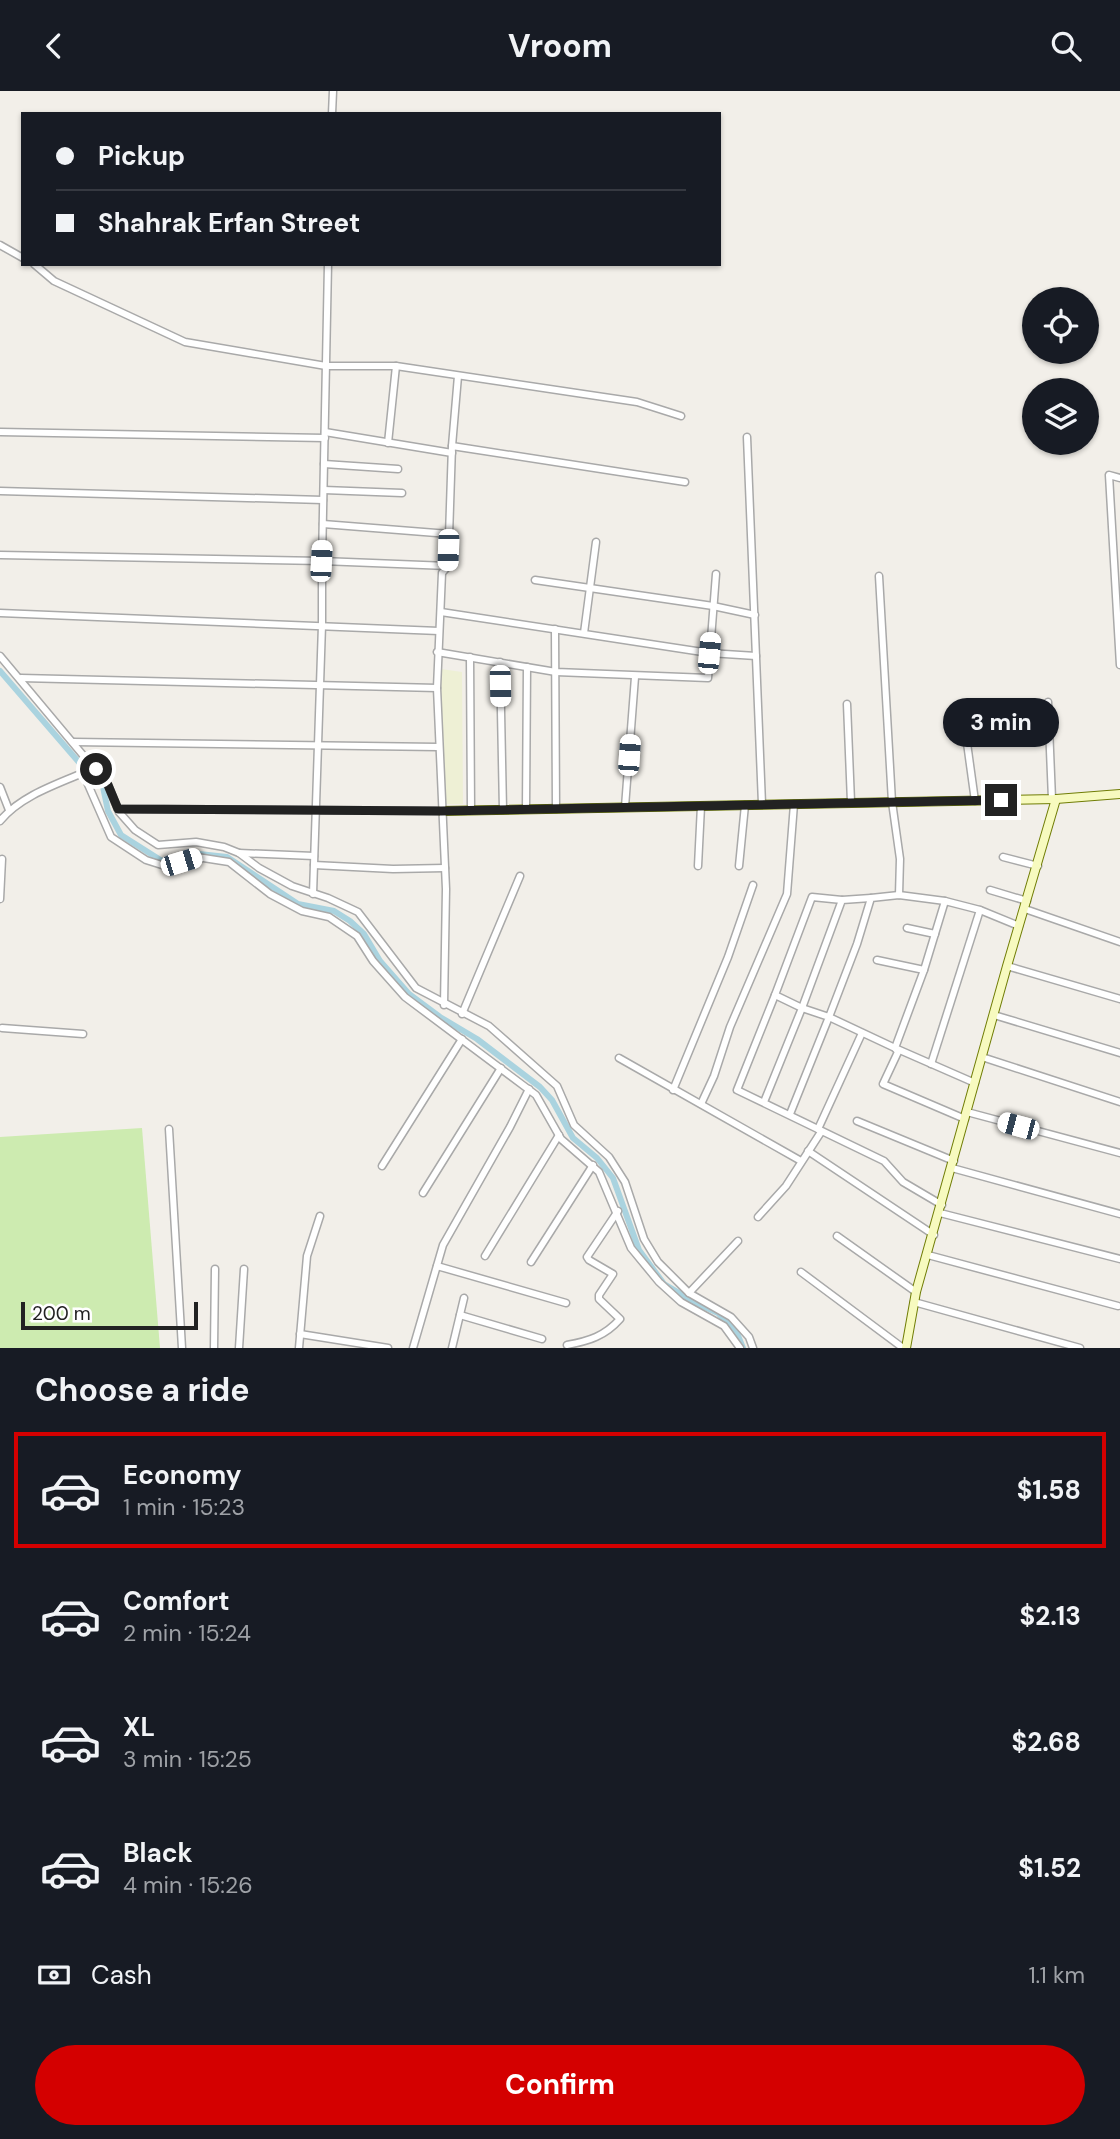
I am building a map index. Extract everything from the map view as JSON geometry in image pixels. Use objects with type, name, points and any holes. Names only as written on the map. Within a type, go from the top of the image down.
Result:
[{"type":"street","points":[[332,112],[333,91]]},
{"type":"street","points":[[0,245],[21,257]]},
{"type":"street","points":[[36,266],[54,281],[185,342],[326,366],[396,366],[637,402],[681,416]]},
{"type":"street","points":[[313,894],[322,625],[328,266]]},
{"type":"street","points":[[388,443],[396,366]]},
{"type":"street","points":[[443,1005],[445,868],[438,747],[437,652],[442,573],[448,566],[452,450],[458,376]]},
{"type":"street","points":[[0,432],[325,435],[685,482]]},
{"type":"street","points":[[747,437],[762,804]]},
{"type":"street","points":[[324,464],[398,469]]},
{"type":"street","points":[[1120,478],[1109,475],[1120,665]]},
{"type":"street","points":[[324,490],[402,493]]},
{"type":"street","points":[[0,491],[323,500]]},
{"type":"street","points":[[323,524],[449,534]]},
{"type":"street","points":[[584,633],[596,542]]},
{"type":"street","points":[[0,555],[448,566]]},
{"type":"street","points":[[437,652],[556,672],[708,678],[716,574]]},
{"type":"street","points":[[879,576],[892,802],[900,859],[899,895]]},
{"type":"street","points":[[535,580],[713,606],[755,615]]},
{"type":"street","points":[[441,612],[709,653],[756,656]]},
{"type":"street","points":[[0,613],[439,631]]},
{"type":"street","points":[[555,629],[556,809]]},
{"type":"street","points":[[0,656],[72,742],[90,771],[111,837],[146,860],[165,866],[197,857],[229,862],[270,894],[302,911],[329,917],[357,936],[373,961],[406,998],[536,1095],[561,1139],[594,1167],[618,1211],[631,1248],[659,1282],[681,1302],[724,1326],[740,1348]]},
{"type":"street","points":[[470,657],[471,810]]},
{"type":"street","points":[[500,662],[503,810]]},
{"type":"street","points":[[526,809],[527,667]]},
{"type":"street","points":[[625,807],[635,677]]},
{"type":"street","points":[[21,678],[437,688]]},
{"type":"street","points":[[801,1272],[905,1348],[916,1292],[1007,966],[1038,866],[1054,799],[1048,702]]},
{"type":"street","points":[[847,705],[852,802]]},
{"type":"street","points":[[72,742],[438,747]]},
{"type":"street","points":[[967,743],[975,800]]},
{"type":"street","points":[[90,771],[108,785],[118,809],[135,830],[158,845],[196,842],[224,847],[239,853],[281,880],[358,912],[416,988],[443,1005],[489,1026],[557,1086],[574,1125],[608,1157],[625,1182],[644,1239],[658,1262],[689,1293],[730,1317],[749,1337],[753,1348]]},
{"type":"street","points":[[0,821],[9,810],[90,771]]},
{"type":"street","points":[[0,787],[9,810]]},
{"type":"street","points":[[118,809],[441,811],[1054,799],[1120,794]]},
{"type":"street","points":[[701,1104],[714,1076],[730,1027],[787,894],[794,804]]},
{"type":"street","points":[[739,866],[745,805]]},
{"type":"street","points":[[698,866],[701,806]]},
{"type":"street","points":[[239,853],[314,856]]},
{"type":"street","points":[[1003,857],[1038,866]]},
{"type":"street","points":[[0,899],[2,859]]},
{"type":"street","points":[[314,865],[393,869],[445,868]]},
{"type":"street","points":[[463,1014],[520,876]]},
{"type":"street","points":[[673,1090],[728,957],[753,884]]},
{"type":"street","points":[[990,890],[1120,942]]},
{"type":"street","points":[[1019,926],[980,910],[945,901],[899,895],[842,899],[812,897],[737,1090],[884,1161],[903,1182],[941,1209],[1120,1259]]},
{"type":"street","points":[[790,1114],[857,944],[871,898]]},
{"type":"street","points":[[764,1102],[842,899]]},
{"type":"street","points":[[945,901],[924,970],[895,1048],[898,1052],[883,1084],[966,1116],[1120,1153]]},
{"type":"street","points":[[932,1065],[980,910]]},
{"type":"street","points":[[907,928],[935,934]]},
{"type":"street","points":[[877,960],[924,970]]},
{"type":"street","points":[[1007,966],[1120,999]]},
{"type":"street","points":[[406,998],[416,988]]},
{"type":"street","points":[[775,995],[975,1083]]},
{"type":"street","points":[[994,1015],[1120,1053]]},
{"type":"street","points":[[1,1029],[83,1034]]},
{"type":"street","points":[[758,1217],[786,1186],[808,1151],[862,1033]]},
{"type":"street","points":[[382,1166],[462,1039]]},
{"type":"street","points":[[982,1057],[1120,1102]]},
{"type":"street","points":[[620,1058],[801,1161]]},
{"type":"street","points":[[423,1193],[501,1068]]},
{"type":"street","points":[[413,1348],[443,1245],[529,1089]]},
{"type":"street","points":[[857,1121],[953,1165],[1120,1214]]},
{"type":"street","points":[[169,1129],[182,1348]]},
{"type":"street","points":[[485,1256],[558,1135]]},
{"type":"street","points":[[808,1151],[934,1235]]},
{"type":"street","points":[[531,1262],[594,1167],[608,1157]]},
{"type":"street","points":[[567,1345],[597,1338],[620,1319],[599,1299],[613,1274],[587,1259],[618,1211]]},
{"type":"street","points":[[299,1348],[307,1256],[320,1216]]},
{"type":"street","points":[[838,1236],[916,1292]]},
{"type":"street","points":[[689,1293],[738,1241]]},
{"type":"street","points":[[928,1255],[1118,1306]]},
{"type":"street","points":[[437,1266],[566,1303]]},
{"type":"street","points":[[214,1348],[215,1269]]},
{"type":"street","points":[[239,1348],[244,1269]]},
{"type":"street","points":[[452,1348],[464,1298]]},
{"type":"street","points":[[914,1302],[1080,1348]]},
{"type":"street","points":[[460,1315],[542,1339]]},
{"type":"street","points":[[300,1333],[388,1348]]},
{"type":"green space","points":[[441,669],[462,672],[463,804],[443,804],[439,683]]},
{"type":"green space","points":[[142,1128],[160,1348],[0,1348],[0,1137]]},
{"type":"waterway","points":[[0,671],[103,787],[108,811],[121,835],[162,861],[199,854],[227,857],[298,904],[334,911],[364,934],[380,961],[409,994],[477,1039],[540,1087],[552,1100],[573,1138],[597,1158],[613,1178],[639,1250],[664,1284],[718,1313],[737,1333],[743,1348]]},
{"type":"route","points":[[96,769],[108,785],[118,809],[441,811],[1001,800]]}]
